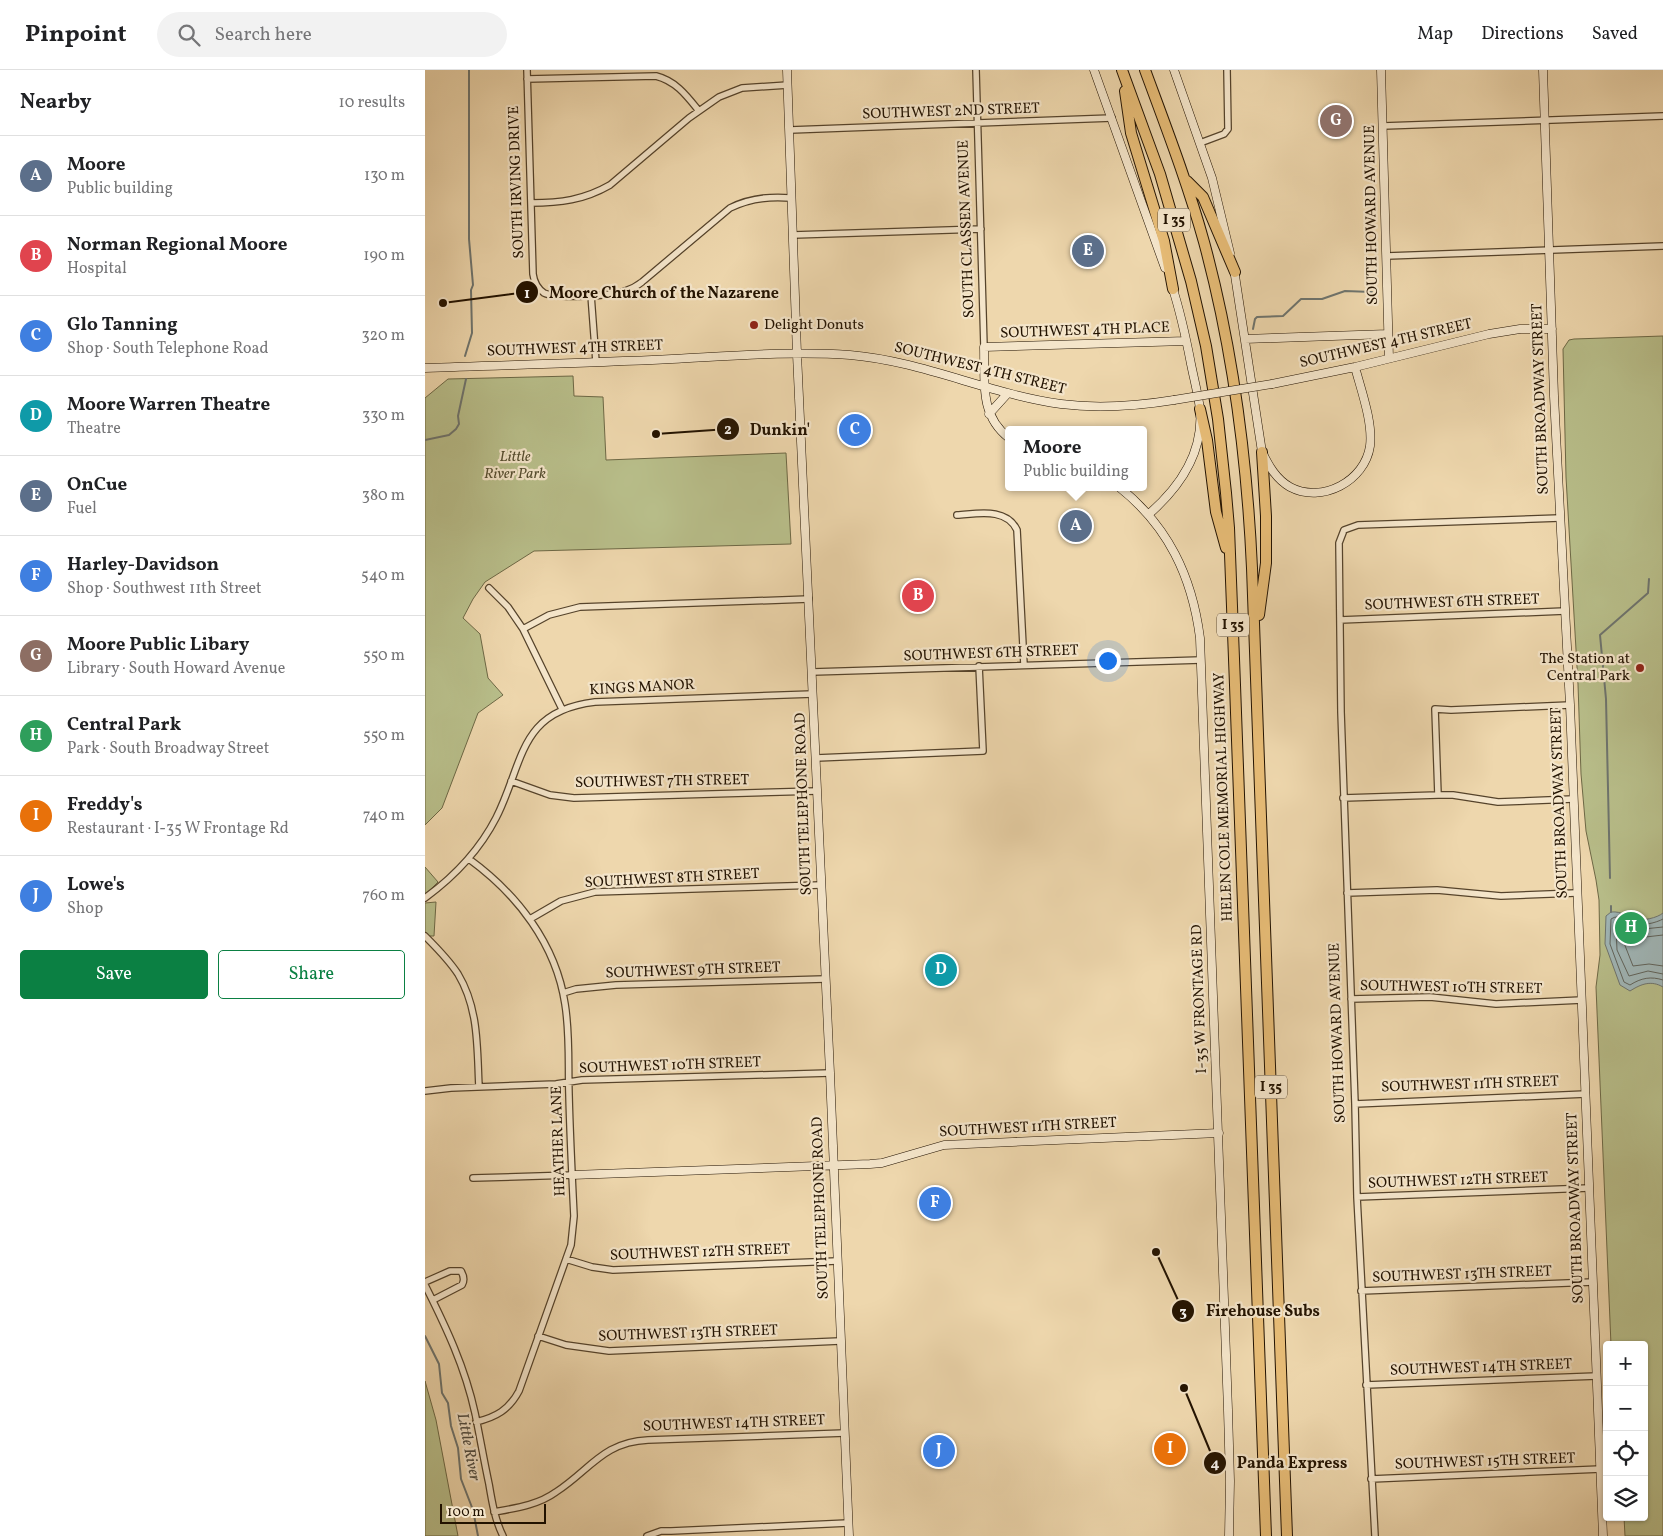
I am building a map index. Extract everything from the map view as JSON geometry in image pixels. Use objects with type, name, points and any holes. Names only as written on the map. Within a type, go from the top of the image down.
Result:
[{"type":"highway","points":[[1122,70],[1131,133],[1164,241],[1173,289]]},
{"type":"highway","name":"HELEN COLE MEMORIAL HIGHWAY","points":[[1122,70],[1160,174],[1183,249],[1200,319],[1218,418],[1229,528],[1266,1536]]},
{"type":"highway","name":"I 35","points":[[1145,70],[1184,178],[1204,243],[1221,315],[1239,417],[1250,528],[1287,1536]]},
{"type":"highway","points":[[1184,178],[1203,197],[1235,272]]},
{"type":"highway","points":[[1200,409],[1207,440],[1216,512],[1230,565]]},
{"type":"highway","points":[[1255,644],[1266,563],[1266,516],[1262,452]]},
{"type":"main road","name":"SOUTH TELEPHONE ROAD","points":[[787,70],[797,354],[849,1536]]},
{"type":"main road","points":[[1094,70],[1113,118],[1173,289],[1200,409],[1197,444],[1189,467],[1173,491],[1149,514]]},
{"type":"main road","points":[[1174,70],[1218,201],[1235,272],[1262,452],[1277,477],[1289,486],[1301,491],[1317,492],[1333,489],[1360,470],[1368,454],[1370,435],[1355,367]]},
{"type":"main road","name":"SOUTH HOWARD AVENUE","points":[[1381,70],[1389,358]]},
{"type":"main road","name":"SOUTH BROADWAY STREET","points":[[1543,70],[1551,329],[1570,706],[1603,1536]]},
{"type":"main road","name":"SOUTHWEST 4TH STREET","points":[[425,368],[797,354],[851,355],[908,365],[985,387],[1060,404],[1093,406],[1144,404],[1272,384],[1355,367],[1492,333],[1551,329]]},
{"type":"main road","points":[[1245,339],[1388,334]]},
{"type":"main road","name":"SOUTHWEST 4TH PLACE","points":[[984,347],[1186,341]]},
{"type":"main road","name":"SOUTH CLASSEN AVENUE","points":[[984,347],[985,387]]},
{"type":"main road","points":[[985,387],[989,414],[997,427],[1005,434]]},
{"type":"main road","points":[[989,414],[1009,393]]},
{"type":"main road","name":"I-35 W FRONTAGE RD","points":[[1123,491],[1149,514],[1167,540],[1186,577],[1198,622],[1219,1133],[1230,1480],[1229,1536]]},
{"type":"main road","name":"SOUTHWEST 11TH STREET","points":[[572,1175],[882,1163],[944,1145],[1219,1133]]},
{"type":"street","name":"SOUTH IRVING DRIVE","points":[[527,70],[533,274],[536,285],[542,291],[554,296],[591,295]]},
{"type":"street","name":"SOUTH CLASSEN AVENUE","points":[[976,70],[984,347]]},
{"type":"street","points":[[1200,143],[1224,134],[1229,130],[1227,70]]},
{"type":"street","points":[[527,80],[657,76],[674,83],[683,90],[699,111]]},
{"type":"street","points":[[531,203],[569,201],[598,192],[610,185],[699,111],[719,97],[734,90],[788,85]]},
{"type":"street","points":[[1383,126],[1663,116]]},
{"type":"street","name":"SOUTHWEST 2ND STREET","points":[[790,130],[1113,118]]},
{"type":"street","points":[[596,362],[591,295],[618,293],[633,288],[723,213],[739,204],[761,197],[791,198]]},
{"type":"street","points":[[793,235],[981,229]]},
{"type":"street","points":[[1387,256],[1663,246]]},
{"type":"street","points":[[957,515],[992,513],[1008,518],[1018,536],[1024,665]]},
{"type":"street","name":"SOUTH HOWARD AVENUE","points":[[1375,1536],[1357,1198],[1343,798],[1339,543],[1345,530],[1358,525],[1560,518]]},
{"type":"street","points":[[489,588],[508,607],[523,629],[561,709]]},
{"type":"street","points":[[523,629],[549,615],[580,607],[809,599]]},
{"type":"street","name":"SOUTHWEST 6TH STREET","points":[[1340,620],[1565,611]]},
{"type":"street","name":"SOUTHWEST 6TH STREET","points":[[812,672],[1201,660]]},
{"type":"street","points":[[816,758],[983,751],[979,666]]},
{"type":"street","name":"KINGS MANOR","points":[[425,898],[442,885],[469,859],[480,845],[497,816],[528,740],[543,722],[561,709],[595,702],[813,694]]},
{"type":"street","points":[[1438,795],[1435,709],[1570,706]]},
{"type":"street","name":"SOUTHWEST 7TH STREET","points":[[511,781],[550,795],[574,798],[817,790]]},
{"type":"street","points":[[1343,798],[1453,795],[1498,802],[1573,799]]},
{"type":"street","name":"HEATHER LANE","points":[[469,859],[502,886],[530,919],[549,953],[563,993],[567,1023],[573,1232],[566,1259],[515,1400],[510,1406],[495,1416],[476,1422]]},
{"type":"street","name":"SOUTHWEST 8TH STREET","points":[[530,919],[561,901],[595,892],[821,885]]},
{"type":"street","points":[[1347,893],[1431,890],[1501,896],[1577,893]]},
{"type":"street","points":[[425,936],[453,968],[469,997],[476,1030],[479,1087]]},
{"type":"street","name":"SOUTHWEST 9TH STREET","points":[[563,993],[576,989],[616,985],[825,979]]},
{"type":"street","name":"SOUTHWEST 10TH STREET","points":[[1351,999],[1430,997],[1496,1004],[1582,1000]]},
{"type":"street","name":"SOUTHWEST 10TH STREET","points":[[425,1092],[451,1088],[556,1084],[582,1080],[830,1073]]},
{"type":"street","name":"SOUTHWEST 11TH STREET","points":[[1355,1104],[1586,1094]]},
{"type":"street","points":[[473,1178],[572,1175]]},
{"type":"street","name":"SOUTHWEST 12TH STREET","points":[[1357,1198],[1589,1188]]},
{"type":"street","name":"SOUTHWEST 12TH STREET","points":[[566,1259],[592,1267],[613,1270],[837,1261]]},
{"type":"street","points":[[433,1300],[462,1285],[464,1282],[461,1271],[454,1270],[425,1284],[458,1354],[465,1376],[494,1512],[503,1536]]},
{"type":"street","name":"SOUTHWEST 13TH STREET","points":[[1361,1291],[1593,1282]]},
{"type":"street","name":"SOUTHWEST 13TH STREET","points":[[538,1336],[565,1345],[609,1351],[840,1341]]},
{"type":"street","name":"SOUTHWEST 14TH STREET","points":[[1366,1385],[1597,1376]]},
{"type":"street","name":"SOUTHWEST 14TH STREET","points":[[494,1512],[523,1506],[546,1498],[566,1485],[603,1454],[615,1446],[628,1442],[845,1433]]},
{"type":"street","name":"SOUTHWEST 15TH STREET","points":[[1371,1479],[1601,1469]]},
{"type":"street","points":[[647,1536],[671,1530],[848,1523]]},
{"type":"green space","points":[[1663,336],[1663,1536],[1625,1536],[1624,1521],[1648,1521],[1648,1341],[1611,1341],[1596,987],[1600,955],[1599,900],[1586,831],[1581,774],[1578,684],[1566,477],[1563,349],[1569,340]]},
{"type":"green space","name":"Little River Park","points":[[573,376],[574,396],[603,397],[606,460],[786,453],[791,544],[534,551],[485,582],[463,618],[480,634],[488,678],[503,695],[478,713],[442,808],[425,825],[425,398],[448,379]]},
{"type":"green space","points":[[425,867],[438,882],[425,895]]},
{"type":"green space","points":[[436,902],[434,936],[425,936],[425,903]]},
{"type":"green space","points":[[425,1381],[436,1420],[458,1536],[425,1536]]},
{"type":"water","points":[[1611,912],[1618,912],[1638,920],[1654,918],[1663,913],[1663,987],[1650,983],[1638,986],[1630,991],[1620,985],[1605,944],[1606,916]]},
{"type":"waterway","points":[[465,356],[472,333],[471,290],[473,285],[469,239],[469,70]]},
{"type":"waterway","points":[[1253,329],[1257,317],[1283,316],[1301,299],[1322,299],[1345,291],[1372,292]]},
{"type":"waterway","points":[[425,440],[449,435],[456,429],[459,424],[458,416],[466,379]]},
{"type":"waterway","points":[[1610,878],[1606,699],[1600,635],[1648,593],[1649,579]]},
{"type":"waterway","points":[[1611,906],[1611,912]]},
{"type":"waterway","name":"Little River","points":[[425,1336],[439,1364],[442,1393],[448,1403],[451,1426],[458,1448],[461,1479],[473,1510],[478,1536]]},
{"type":"place","name":"Moore Public Libary","points":[[1336,121]]},
{"type":"place","name":"OnCue","points":[[1088,251]]},
{"type":"place","name":"Moore Church of the Nazarene","points":[[443,303]]},
{"type":"place","name":"Delight Donuts","points":[[754,325]]},
{"type":"place","name":"Glo Tanning","points":[[855,430]]},
{"type":"place","name":"Dunkin'","points":[[656,434]]},
{"type":"place","name":"Moore","points":[[1076,526]]},
{"type":"place","name":"Norman Regional Moore","points":[[918,596]]},
{"type":"place","name":"The Station at Central Park","points":[[1640,668]]},
{"type":"place","name":"Central Park","points":[[1631,928]]},
{"type":"place","name":"Moore Warren Theatre","points":[[941,970]]},
{"type":"place","name":"Harley-Davidson","points":[[935,1203]]},
{"type":"place","name":"Firehouse Subs","points":[[1156,1252]]},
{"type":"place","name":"Panda Express","points":[[1184,1388]]},
{"type":"place","name":"Freddy's","points":[[1170,1449]]},
{"type":"place","name":"Lowe's","points":[[939,1451]]}]
